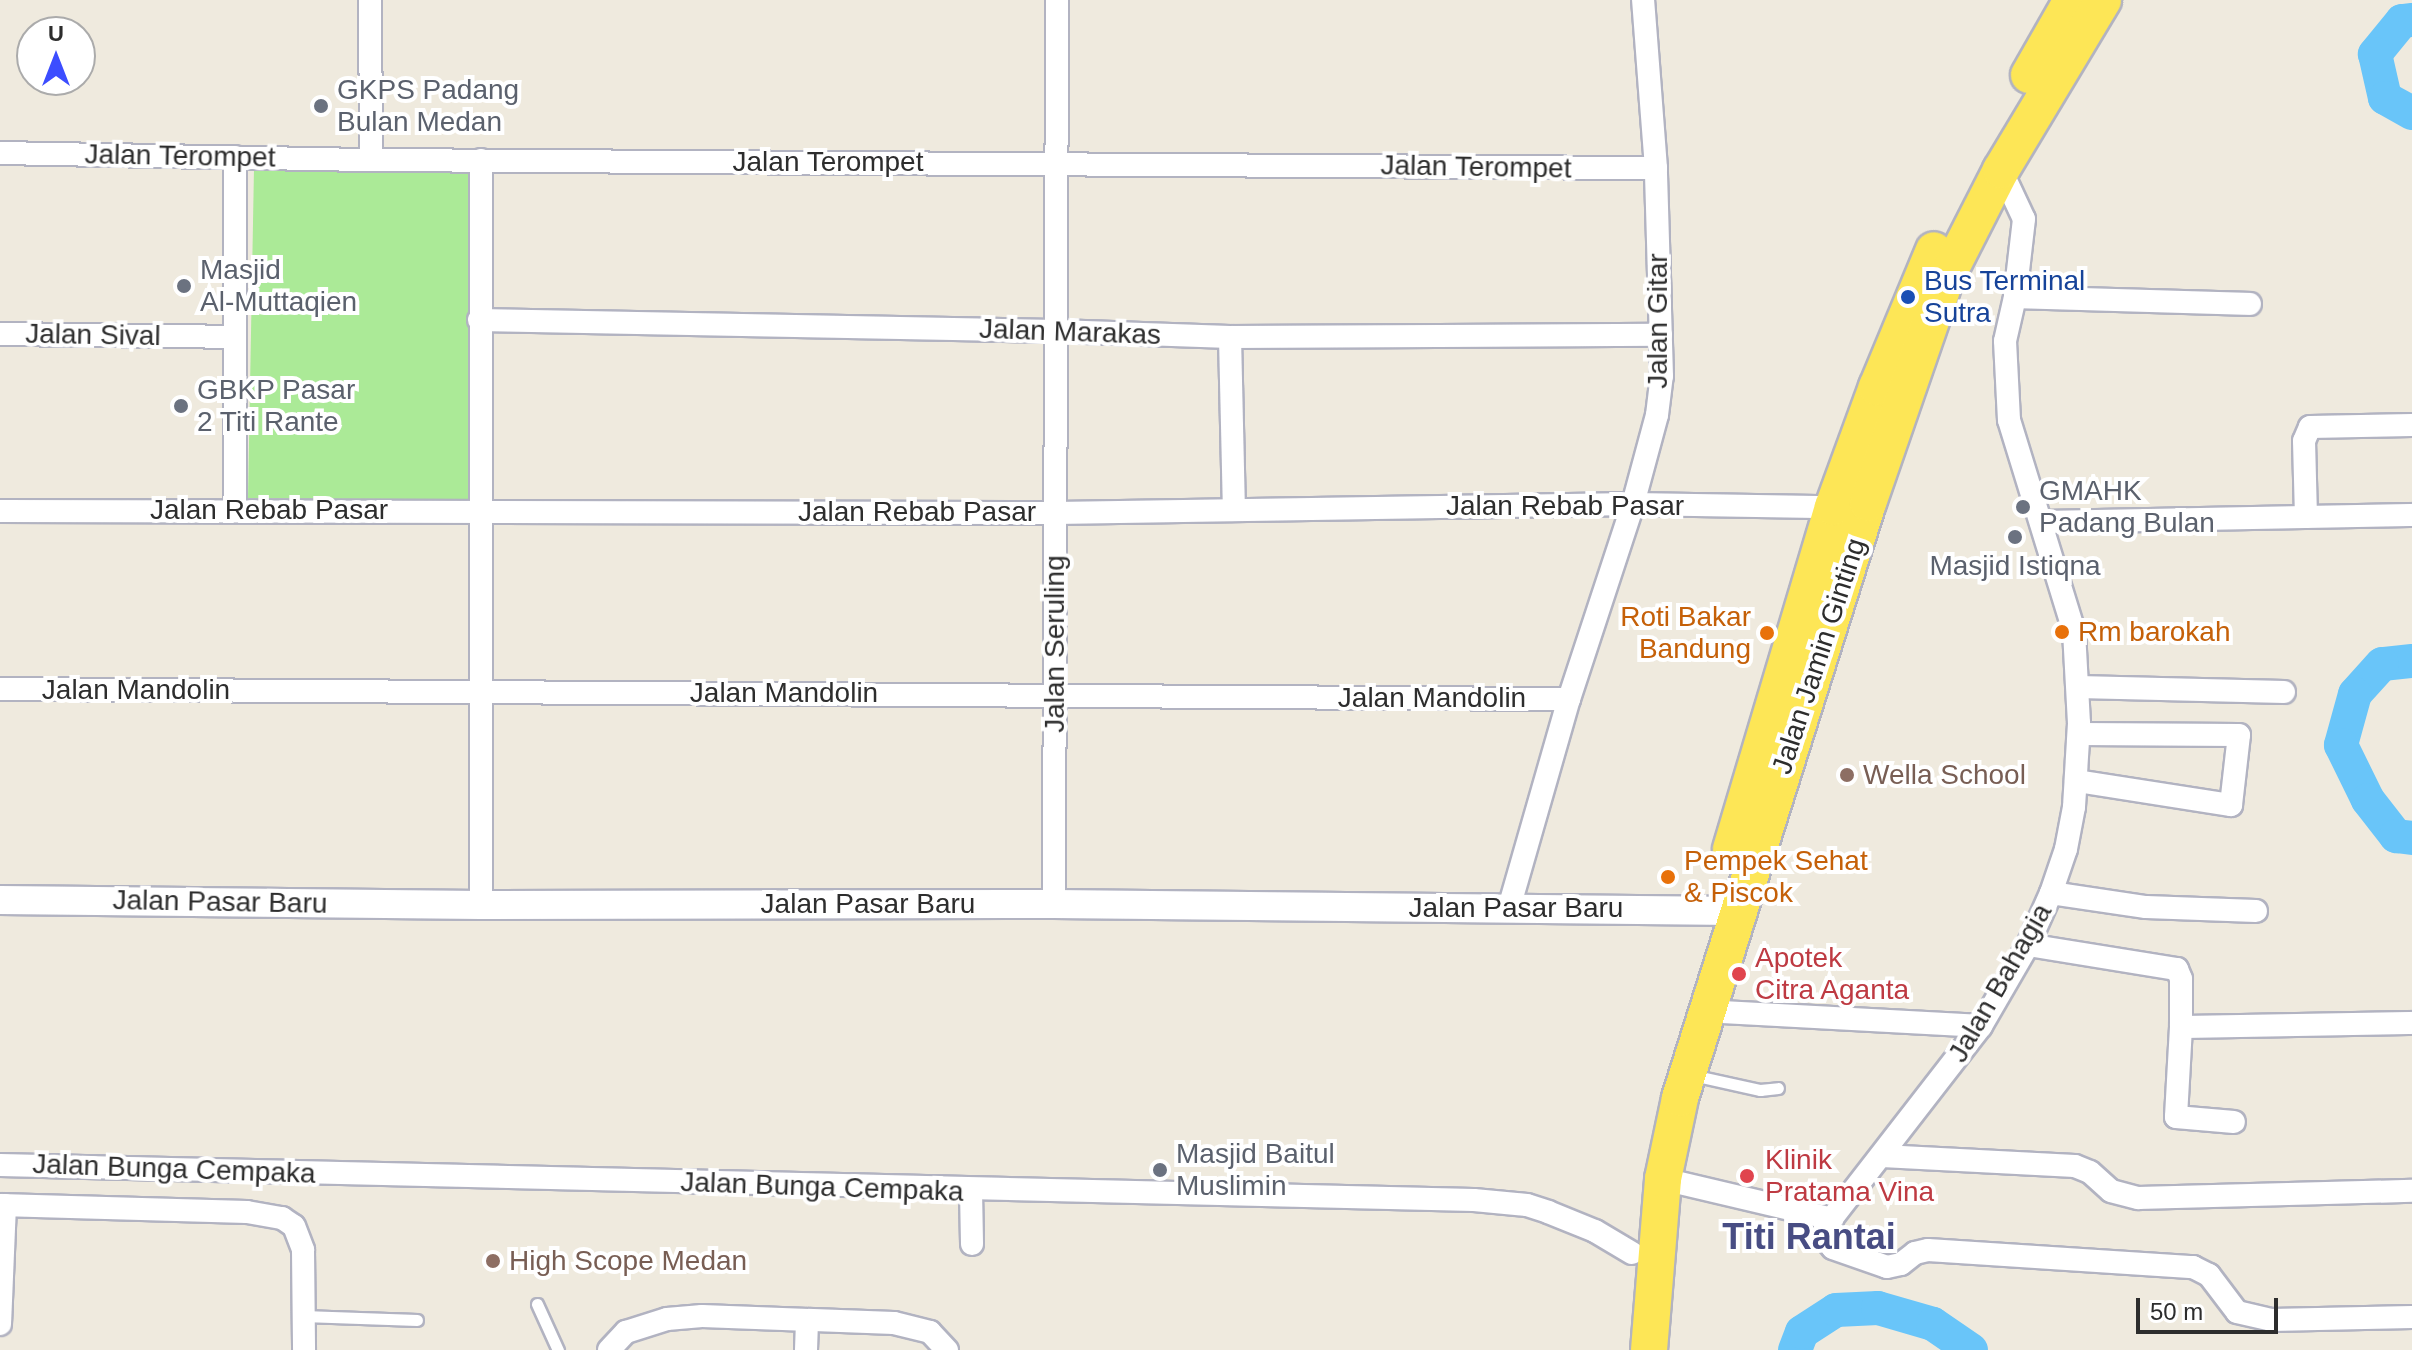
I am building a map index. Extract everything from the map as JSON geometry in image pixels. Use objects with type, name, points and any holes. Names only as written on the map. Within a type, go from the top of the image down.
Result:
[{"type":"main road","name":"Jalan Jamin Ginting","points":[[1649,1350],[1663,1179],[1687,1073],[1705,1011],[1724,910],[1833,507],[1926,265],[1980,160],[2072,0]]},
{"type":"main road","name":"Jalan Jamin Ginting","points":[[1625,1350],[1640,1191],[1660,1097],[1946,278],[2001,170],[2103,0]]},
{"type":"street","points":[[370,0],[371,160]]},
{"type":"street","name":"Jalan Seruling","points":[[1054,904],[1057,0]]},
{"type":"street","name":"Jalan Gitar","points":[[1509,908],[1569,699],[1633,504],[1657,415],[1662,376],[1656,168],[1643,0]]},
{"type":"street","name":"Jalan Terompet","points":[[0,153],[371,160],[1656,168]]},
{"type":"street","points":[[235,157],[235,509]]},
{"type":"street","points":[[481,160],[481,905]]},
{"type":"street","name":"Jalan Bahagia","points":[[1832,1219],[1981,1026],[2028,945],[2066,849],[2077,781],[2079,687],[2074,631],[2009,420],[2005,341],[2015,297],[2024,219],[2001,170]]},
{"type":"street","points":[[2015,297],[2250,304]]},
{"type":"street","name":"Jalan Marakas","points":[[479,320],[1230,337],[1661,335]]},
{"type":"street","name":"Jalan Sival","points":[[0,334],[235,337]]},
{"type":"street","points":[[1230,337],[1234,510]]},
{"type":"street","points":[[2306,517],[2305,437],[2310,427],[2412,425]]},
{"type":"street","name":"Jalan Rebab Pasar","points":[[0,511],[235,509],[1055,513],[1633,504],[1833,507]]},
{"type":"street","points":[[2041,522],[2412,515]]},
{"type":"street","points":[[2079,687],[2284,692]]},
{"type":"street","name":"Jalan Mandolin","points":[[0,689],[1569,699]]},
{"type":"street","points":[[2077,781],[2231,805],[2239,735],[2079,734]]},
{"type":"street","points":[[2051,893],[2146,907],[2256,911]]},
{"type":"street","name":"Jalan Pasar Baru","points":[[0,900],[1724,910]]},
{"type":"street","points":[[2028,945],[2177,969],[2181,979],[2181,1027],[2176,1117],[2234,1122]]},
{"type":"street","points":[[1705,1011],[1981,1026]]},
{"type":"street","points":[[2181,1027],[2412,1023]]},
{"type":"street","points":[[1882,1156],[2075,1166],[2090,1172],[2111,1191],[2138,1198],[2412,1191]]},
{"type":"street","name":"Jalan Bunga Cempaka","points":[[0,1165],[1500,1202],[1527,1205],[1573,1220],[1632,1253]]},
{"type":"street","points":[[1663,1179],[1832,1219],[1824,1234],[1829,1244],[1879,1266],[1901,1264],[1915,1253],[1928,1250],[2193,1267],[2209,1275],[2230,1306],[2246,1316],[2271,1320],[2412,1317]]},
{"type":"street","points":[[971,1191],[972,1244]]},
{"type":"street","points":[[0,1324],[2,1205],[247,1212],[282,1218],[300,1236],[304,1350]]},
{"type":"street","points":[[609,1350],[626,1332],[667,1319],[702,1316],[915,1326],[930,1332],[947,1350]]},
{"type":"street","points":[[806,1350],[807,1322]]},
{"type":"lane","points":[[1687,1073],[1751,1088],[1778,1088]]},
{"type":"lane","points":[[537,1304],[558,1350]]},
{"type":"lane","points":[[303,1316],[417,1320]]},
{"type":"green space","points":[[254,168],[470,172],[474,502],[248,498]]},
{"type":"waterway","points":[[2412,20],[2402,21],[2375,54],[2385,98],[2412,113]]},
{"type":"waterway","points":[[2412,661],[2382,664],[2355,694],[2341,745],[2368,800],[2396,836],[2412,838]]},
{"type":"waterway","points":[[1795,1350],[1802,1332],[1836,1310],[1878,1308],[1933,1324],[1971,1350]]},
{"type":"place","name":"GKPS Padang Bulan Medan","points":[[321,106]]},
{"type":"place","name":"Masjid Al-Muttaqien","points":[[184,286]]},
{"type":"place","name":"Bus Terminal Sutra","points":[[1908,297]]},
{"type":"place","name":"GBKP Pasar 2 Titi Rante","points":[[181,406]]},
{"type":"place","name":"GMAHK Padang Bulan","points":[[2023,507]]},
{"type":"place","name":"Masjid Istiqna","points":[[2015,537]]},
{"type":"place","name":"Rm barokah","points":[[2062,632]]},
{"type":"place","name":"Roti Bakar Bandung","points":[[1767,633]]},
{"type":"place","name":"Wella School","points":[[1847,775]]},
{"type":"place","name":"Pempek Sehat & Piscok","points":[[1668,877]]},
{"type":"place","name":"Apotek Citra Aganta","points":[[1739,974]]},
{"type":"place","name":"Masjid Baitul Muslimin","points":[[1160,1170]]},
{"type":"place","name":"Klinik Pratama Vina","points":[[1747,1176]]},
{"type":"place","name":"High Scope Medan","points":[[493,1261]]},
{"type":"district","name":"Titi Rantai","points":[[1809,1237]]}]
